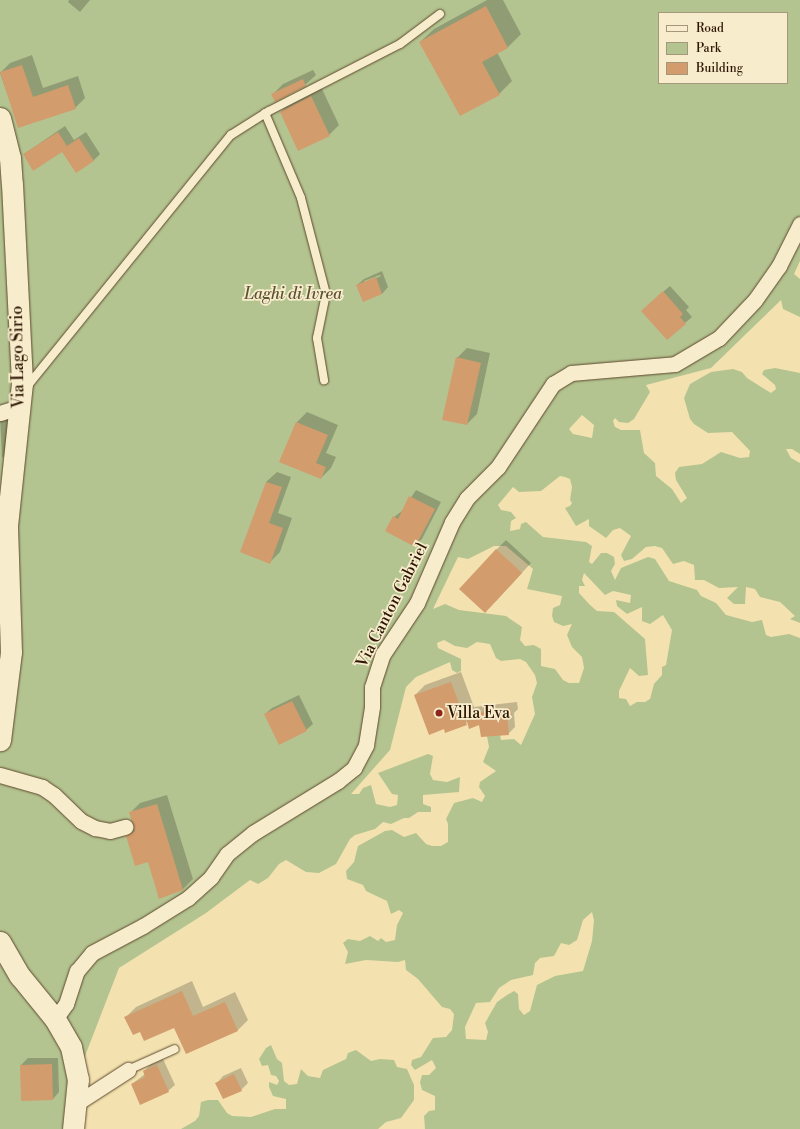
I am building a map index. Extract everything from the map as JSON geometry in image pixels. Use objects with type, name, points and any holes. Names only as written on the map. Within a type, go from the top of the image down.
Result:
[{"type":"main road","name":"Via Lago Sirio","points":[[0,118],[10,158],[12,184],[16,399],[7,526],[11,652],[0,740]]},
{"type":"main road","points":[[0,942],[20,976],[55,1018],[71,1047],[78,1079],[77,1103],[73,1129]]},
{"type":"street","name":"Via Canton Gabriel","points":[[55,1018],[66,1004],[77,971],[92,953],[143,926],[188,898],[211,877],[227,854],[238,845],[338,781],[354,768],[366,745],[372,706],[372,687],[383,654],[416,603],[452,522],[467,498],[498,467],[553,384],[571,373],[675,364],[719,338],[759,294],[779,266],[800,224]]},
{"type":"street","points":[[0,775],[42,787],[54,795],[81,821],[96,828],[110,831],[125,827]]},
{"type":"street","points":[[77,1103],[128,1070]]},
{"type":"lane","points":[[16,399],[231,134],[265,113],[400,44],[440,14]]},
{"type":"lane","points":[[265,113],[301,198],[326,294],[317,338],[324,380]]},
{"type":"lane","points":[[128,1070],[175,1049]]},
{"type":"green space","name":"Laghi di Ivrea","points":[[0,0],[800,0],[800,261],[794,274],[800,279],[800,317],[783,309],[781,300],[711,368],[646,385],[650,392],[634,419],[628,423],[619,422],[615,418],[613,421],[615,427],[621,430],[640,430],[644,453],[655,463],[656,476],[672,489],[681,503],[687,498],[676,480],[675,473],[679,467],[702,464],[721,452],[740,458],[749,457],[750,451],[732,432],[708,433],[694,424],[690,419],[684,398],[690,384],[711,372],[733,369],[742,372],[747,378],[771,393],[776,389],[775,385],[762,374],[764,370],[775,368],[800,373],[800,454],[792,449],[786,449],[791,458],[800,463],[800,623],[790,619],[795,616],[780,602],[760,597],[755,589],[746,587],[745,604],[734,604],[727,598],[738,587],[719,588],[704,580],[695,580],[694,565],[684,561],[673,564],[662,548],[655,546],[646,547],[632,559],[624,561],[621,555],[631,536],[620,528],[613,530],[606,538],[589,526],[589,519],[576,526],[565,508],[570,506],[572,503],[570,500],[572,487],[570,479],[565,477],[560,476],[541,491],[519,492],[513,487],[498,505],[501,510],[511,512],[516,518],[511,521],[510,531],[520,529],[521,524],[526,522],[543,537],[586,542],[592,546],[589,562],[592,564],[601,553],[607,553],[614,557],[615,564],[611,571],[615,580],[621,568],[648,557],[655,559],[669,581],[697,590],[701,596],[716,603],[726,615],[752,622],[762,620],[766,635],[771,637],[789,634],[800,638],[800,1129],[425,1129],[424,1116],[429,1111],[435,1110],[435,1096],[422,1090],[420,1082],[422,1075],[429,1075],[436,1068],[432,1060],[415,1070],[411,1065],[412,1060],[421,1057],[433,1038],[446,1037],[452,1030],[454,1014],[450,1009],[442,1007],[418,979],[406,970],[405,960],[398,962],[366,960],[345,964],[348,952],[343,943],[348,939],[360,941],[370,936],[378,941],[381,938],[386,942],[395,940],[397,925],[403,913],[399,910],[391,914],[387,901],[366,891],[363,885],[347,879],[346,871],[354,862],[358,846],[385,831],[392,830],[404,837],[416,833],[426,844],[432,846],[441,846],[448,842],[448,824],[446,819],[454,803],[473,798],[482,802],[485,796],[479,787],[480,782],[496,771],[483,762],[489,747],[487,736],[500,735],[501,740],[514,739],[521,745],[535,714],[532,697],[537,683],[535,675],[526,662],[520,659],[501,661],[496,658],[490,644],[477,642],[467,648],[455,646],[444,640],[437,643],[438,648],[461,659],[461,671],[457,673],[452,670],[450,662],[416,677],[406,687],[390,750],[351,794],[359,794],[363,788],[371,785],[376,804],[390,807],[397,805],[398,795],[392,794],[378,773],[428,754],[433,756],[430,774],[433,780],[447,782],[460,777],[459,792],[423,795],[423,804],[431,807],[431,812],[418,812],[409,818],[404,818],[391,824],[383,822],[375,829],[355,835],[350,839],[336,864],[319,873],[306,872],[286,860],[279,864],[268,878],[258,884],[250,880],[206,913],[119,968],[85,1056],[75,1129],[0,1129]],"holes":[[[582,415],[594,425],[592,438],[573,434],[569,429]],[[494,546],[506,546],[533,569],[527,589],[562,596],[560,605],[553,608],[552,616],[554,622],[563,626],[572,624],[567,635],[572,647],[582,657],[584,668],[579,683],[569,683],[563,680],[555,669],[541,666],[541,649],[534,645],[525,646],[520,640],[522,627],[506,616],[459,610],[445,604],[433,609],[458,557],[468,559]],[[584,573],[605,595],[613,591],[631,595],[630,603],[616,600],[617,606],[627,614],[642,607],[642,621],[650,624],[663,615],[672,630],[666,665],[662,667],[662,675],[654,684],[650,699],[645,702],[637,702],[630,706],[626,699],[619,698],[619,691],[630,668],[639,676],[648,675],[645,639],[614,612],[597,611],[590,605],[579,593],[579,586],[585,586],[582,580]],[[592,912],[594,920],[592,941],[583,971],[555,976],[537,985],[530,1011],[524,1015],[519,1009],[518,994],[514,991],[507,995],[497,1002],[485,1023],[488,1032],[486,1040],[466,1039],[465,1027],[476,1003],[490,1002],[499,988],[511,980],[533,975],[535,963],[540,958],[554,956],[561,943],[569,945],[577,940],[583,920]]]},
{"type":"green space","points":[[271,1045],[277,1059],[282,1063],[284,1081],[289,1085],[297,1084],[301,1069],[308,1076],[320,1078],[323,1070],[346,1059],[348,1053],[356,1050],[371,1061],[380,1059],[394,1060],[397,1067],[407,1069],[414,1085],[414,1100],[401,1118],[386,1122],[378,1129],[181,1129],[195,1121],[199,1116],[201,1102],[208,1100],[218,1100],[227,1113],[232,1116],[251,1117],[275,1109],[286,1109],[286,1099],[273,1096],[269,1087],[269,1082],[277,1085],[279,1081],[276,1076],[271,1075],[268,1065],[262,1066],[259,1059],[266,1048]]},
{"type":"building","points":[[486,6],[508,48],[482,62],[500,95],[460,116],[419,42]]},
{"type":"building","points":[[22,65],[33,97],[68,85],[76,109],[18,128],[0,72]]},
{"type":"building","points":[[303,79],[306,86],[275,102],[271,94]]},
{"type":"building","points":[[311,96],[330,136],[298,151],[280,112]]},
{"type":"building","points":[[58,132],[67,146],[79,138],[94,161],[76,173],[62,152],[33,171],[23,154]]},
{"type":"building","points":[[376,277],[382,294],[363,302],[356,285]]},
{"type":"building","points":[[663,291],[683,314],[680,317],[686,324],[667,340],[641,311]]},
{"type":"building","points":[[456,357],[481,363],[467,425],[442,420]]},
{"type":"building","points":[[296,422],[328,435],[316,463],[326,467],[321,479],[279,462]]},
{"type":"building","points":[[266,482],[282,487],[269,523],[283,528],[270,564],[240,552]]},
{"type":"building","points":[[409,496],[435,509],[415,547],[385,531],[393,516],[398,519]]},
{"type":"building","points":[[496,549],[522,573],[485,613],[459,589]]},
{"type":"building","name":"Villa Eva","points":[[451,682],[467,725],[445,733],[444,729],[429,735],[414,695]]},
{"type":"building","points":[[292,701],[307,731],[279,745],[264,714]]},
{"type":"building","points":[[510,708],[512,716],[507,718],[509,735],[481,737],[479,725],[469,729],[465,714]]},
{"type":"building","points":[[157,804],[183,890],[159,899],[148,862],[135,866],[126,836],[135,831],[129,812]]},
{"type":"building","points":[[182,991],[193,1016],[225,1002],[238,1031],[186,1054],[174,1028],[144,1041],[140,1032],[133,1035],[124,1017]]},
{"type":"building","points":[[52,1064],[53,1100],[21,1101],[20,1065]]},
{"type":"building","points":[[157,1065],[169,1092],[140,1105],[131,1084],[145,1077],[143,1071]]},
{"type":"building","points":[[234,1074],[242,1091],[223,1099],[215,1083]]},
{"type":"place","name":"Villa Eva","points":[[439,713]]}]
